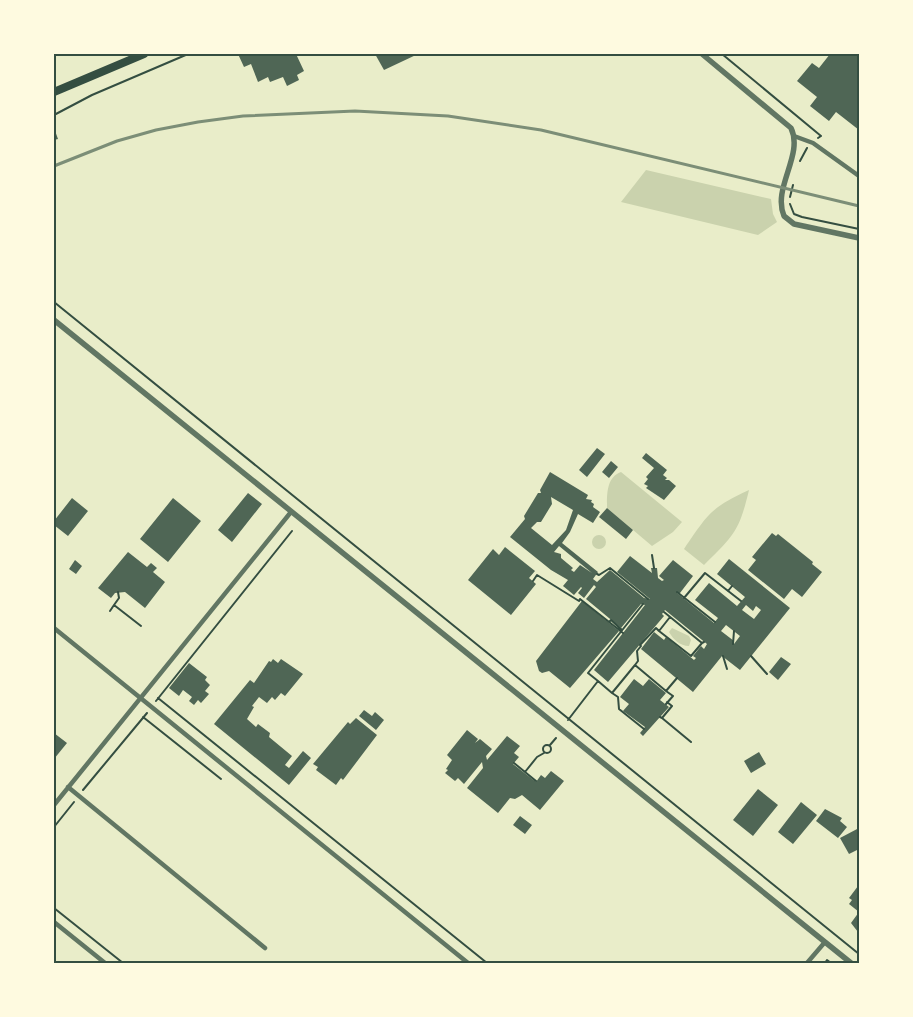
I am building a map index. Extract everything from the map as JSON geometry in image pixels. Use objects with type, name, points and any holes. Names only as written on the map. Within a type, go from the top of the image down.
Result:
[{"type":"highway","points":[[54,92],[144,54]]},
{"type":"street","points":[[702,54],[784,120],[791,128],[794,136],[781,200],[784,216],[794,224],[859,238]]},
{"type":"street","points":[[794,136],[813,143],[859,176]]},
{"type":"street","points":[[54,320],[851,963]]},
{"type":"street","points":[[54,805],[291,512]]},
{"type":"street","points":[[54,628],[468,963]]},
{"type":"street","points":[[68,788],[265,948]]},
{"type":"street","points":[[54,922],[105,963]]},
{"type":"street","points":[[807,963],[824,942]]},
{"type":"path","points":[[54,116],[92,95],[188,54]]},
{"type":"path","points":[[722,54],[821,136],[804,152],[798,164]]},
{"type":"path","points":[[794,178],[789,202],[794,214],[859,229]]},
{"type":"path","points":[[54,302],[859,954]]},
{"type":"path","points":[[54,827],[292,532]]},
{"type":"path","points":[[652,555],[654,568]]},
{"type":"path","points":[[597,574],[610,568],[648,599]]},
{"type":"path","points":[[684,598],[705,572],[741,602]]},
{"type":"path","points":[[533,581],[538,575],[579,601],[580,599],[609,622],[611,620],[622,631]]},
{"type":"path","points":[[728,591],[732,586]]},
{"type":"path","points":[[110,611],[118,598],[118,592]]},
{"type":"path","points":[[677,592],[715,622]]},
{"type":"path","points":[[643,604],[588,673],[618,697],[619,709],[644,729]]},
{"type":"path","points":[[114,605],[141,626]]},
{"type":"path","points":[[612,693],[635,665],[638,660],[637,651],[656,628],[690,656],[703,642],[664,612]]},
{"type":"path","points":[[659,631],[670,617]]},
{"type":"path","points":[[734,631],[734,643]]},
{"type":"path","points":[[723,656],[727,669]]},
{"type":"path","points":[[751,656],[767,674]]},
{"type":"path","points":[[635,665],[673,696],[667,703],[672,706],[661,718],[691,742]]},
{"type":"path","points":[[666,691],[677,678]]},
{"type":"path","points":[[568,720],[598,681]]},
{"type":"path","points":[[158,698],[487,963]]},
{"type":"path","points":[[143,717],[221,779]]},
{"type":"path","points":[[544,753],[544,747],[550,745],[556,738]]},
{"type":"path","points":[[525,772],[537,757],[550,752],[550,745]]},
{"type":"path","points":[[514,763],[536,781]]},
{"type":"path","points":[[54,908],[123,963]]},
{"type":"path","points":[[825,963],[827,960],[831,963]]},
{"type":"green space","points":[[646,170],[771,199],[773,214],[777,222],[758,235],[621,202]]},
{"type":"green space","points":[[621,472],[682,522],[673,532],[652,546],[607,508],[608,487],[612,478]]},
{"type":"green space","points":[[749,490],[742,515],[734,532],[704,565],[684,549],[711,513],[726,502]]},
{"type":"green space","points":[[599,535],[604,537],[606,542],[604,547],[599,549],[594,547],[592,542],[594,537]]},
{"type":"green space","points":[[672,628],[689,636],[691,640],[689,646],[675,640],[669,632]]},
{"type":"building","points":[[238,54],[296,54],[304,71],[297,75],[299,80],[287,86],[283,77],[270,82],[268,77],[258,82],[251,64],[244,67]]},
{"type":"building","points":[[375,54],[418,54],[384,70]]},
{"type":"building","points":[[830,54],[859,54],[859,130],[836,112],[829,121],[810,106],[817,97],[797,81],[812,63],[819,68]]},
{"type":"building","points":[[54,128],[58,139],[54,140]]},
{"type":"building","points":[[597,448],[605,454],[587,477],[579,470]]},
{"type":"building","points":[[646,453],[667,470],[663,475],[667,478],[665,480],[669,480],[676,486],[664,500],[646,488],[648,486],[644,484],[648,479],[646,477],[654,468],[642,458]]},
{"type":"building","points":[[611,461],[618,467],[609,478],[602,472]]},
{"type":"building","points":[[550,472],[588,495],[586,499],[592,500],[593,507],[600,512],[593,523],[578,514],[570,532],[562,543],[598,572],[593,579],[597,582],[610,570],[644,598],[650,599],[617,572],[630,556],[652,573],[651,568],[657,568],[658,578],[662,581],[664,580],[659,576],[673,560],[693,576],[680,593],[677,593],[714,623],[718,618],[695,600],[709,583],[737,606],[745,597],[717,574],[729,559],[790,608],[740,670],[722,656],[693,692],[641,649],[654,632],[664,640],[666,637],[694,660],[696,658],[693,656],[701,646],[704,649],[707,644],[665,610],[662,614],[664,616],[608,682],[594,670],[645,605],[641,604],[621,628],[586,599],[596,587],[594,585],[584,598],[578,593],[581,587],[574,595],[563,586],[568,580],[551,570],[510,537],[525,519],[524,516],[538,493],[541,493],[540,490]],"holes":[[[551,497],[573,510],[566,530],[552,545],[531,528],[537,522],[541,522],[552,504]],[[559,546],[592,573],[580,565],[574,572],[571,570],[573,568],[561,558],[561,554],[554,552]],[[746,605],[753,611],[756,606],[761,610],[754,619],[742,610]],[[726,625],[740,636],[734,644],[734,641],[721,631]]]},
{"type":"building","points":[[248,493],[262,504],[232,542],[218,530]]},
{"type":"building","points":[[72,498],[88,511],[68,536],[54,525],[54,521]]},
{"type":"building","points":[[173,498],[201,521],[168,562],[140,539]]},
{"type":"building","points":[[607,508],[633,530],[626,539],[599,517]]},
{"type":"building","points":[[772,533],[776,536],[778,534],[813,562],[812,564],[822,572],[802,597],[792,589],[784,599],[748,570],[756,560],[752,557]]},
{"type":"building","points":[[505,547],[535,571],[529,578],[536,584],[511,615],[468,580],[493,549],[499,555]]},
{"type":"building","points":[[128,552],[147,567],[151,563],[157,568],[153,572],[165,582],[145,608],[125,592],[115,593],[111,598],[98,588]]},
{"type":"building","points":[[75,560],[82,566],[76,574],[69,569]]},
{"type":"building","points":[[582,601],[619,631],[570,688],[549,671],[542,673],[539,671],[536,661]]},
{"type":"building","points":[[781,657],[791,664],[778,680],[769,672]]},
{"type":"building","points":[[273,659],[278,663],[281,659],[303,674],[285,696],[281,693],[275,700],[272,697],[267,703],[259,697],[252,706],[254,707],[247,719],[256,727],[258,724],[270,733],[269,737],[292,756],[285,765],[289,768],[303,751],[311,758],[289,785],[214,724],[250,680],[254,683],[269,661],[271,662]]},
{"type":"building","points":[[189,663],[207,677],[205,680],[210,685],[205,691],[209,694],[201,703],[198,700],[194,705],[189,701],[192,697],[183,690],[179,696],[169,688]]},
{"type":"building","points":[[634,679],[643,686],[649,679],[666,693],[660,700],[669,707],[643,736],[640,733],[645,727],[623,711],[629,704],[620,697]]},
{"type":"building","points":[[364,710],[372,716],[375,712],[384,720],[376,730],[359,716]]},
{"type":"building","points":[[356,718],[377,735],[343,780],[341,778],[336,785],[316,770],[318,767],[313,764],[348,722],[350,724]]},
{"type":"building","points":[[467,730],[478,739],[475,743],[480,739],[492,749],[486,756],[487,760],[507,736],[520,746],[514,753],[519,757],[513,764],[536,782],[541,775],[545,778],[551,771],[564,781],[540,810],[522,795],[515,799],[510,798],[498,813],[467,788],[483,768],[482,762],[464,784],[458,778],[455,781],[445,773],[452,760],[447,755]]},
{"type":"building","points":[[54,733],[67,743],[54,759]]},
{"type":"building","points":[[759,752],[766,764],[751,773],[744,761]]},
{"type":"building","points":[[758,789],[778,805],[753,836],[733,820]]},
{"type":"building","points":[[801,802],[817,815],[793,844],[778,832]]},
{"type":"building","points":[[825,809],[842,818],[840,821],[847,827],[838,838],[816,821]]},
{"type":"building","points":[[520,816],[532,825],[525,834],[513,825]]},
{"type":"building","points":[[859,828],[859,849],[849,854],[840,838]]},
{"type":"building","points":[[858,886],[859,912],[849,904],[852,900],[849,898]]},
{"type":"building","points":[[859,912],[859,931],[858,932],[851,923]]},
{"type":"railway","points":[[54,166],[117,141],[156,130],[198,122],[243,116],[355,111],[448,116],[541,130],[859,206]]}]
